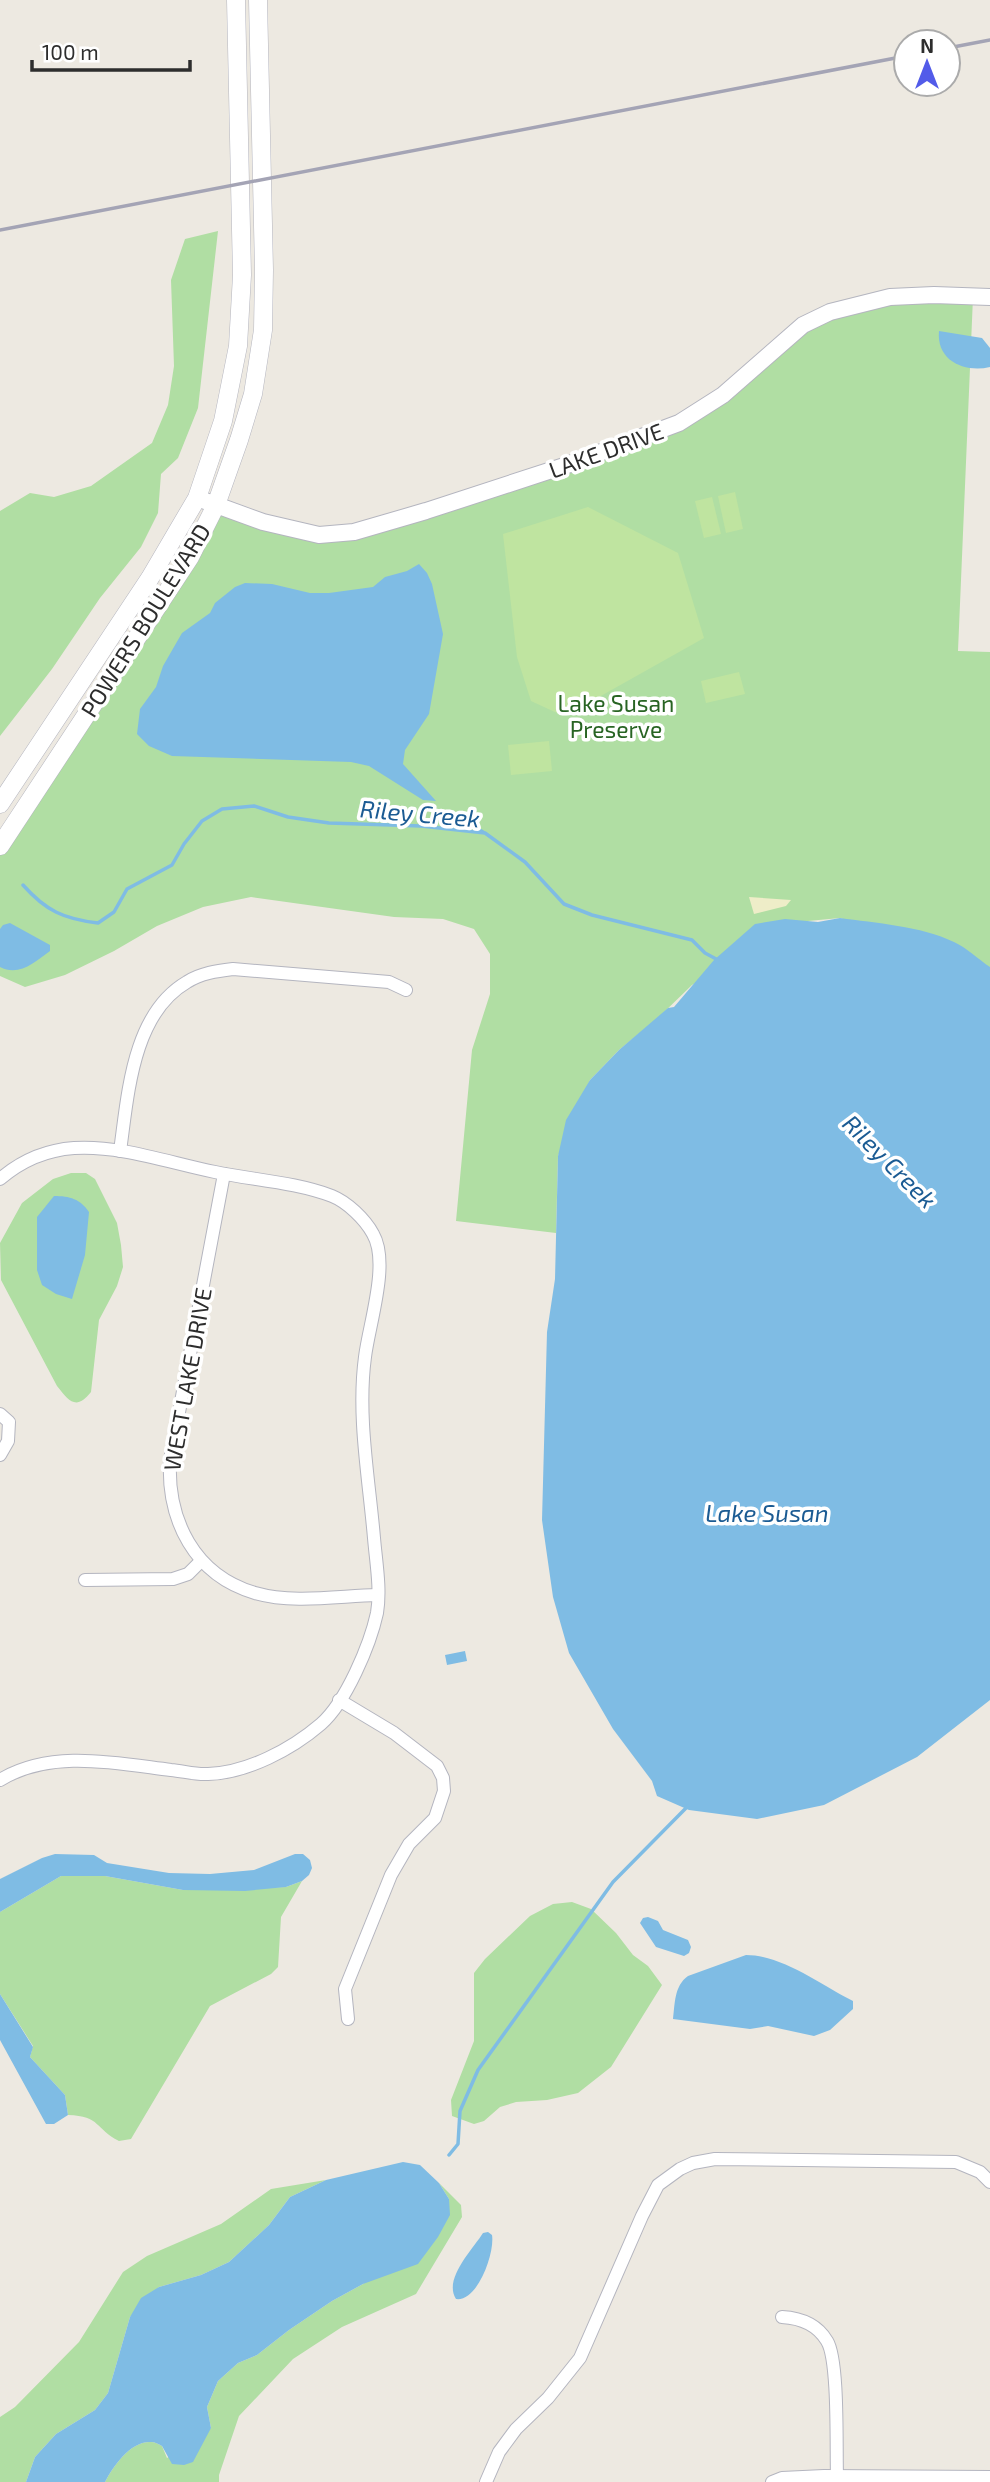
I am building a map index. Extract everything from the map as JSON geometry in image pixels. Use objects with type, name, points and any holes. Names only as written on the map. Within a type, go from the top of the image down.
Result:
[{"type":"main road","name":"POWERS BOULEVARD","points":[[0,804],[150,578],[197,498],[223,421],[238,346],[242,275],[236,0]]},
{"type":"main road","name":"POWERS BOULEVARD","points":[[0,846],[190,557],[216,505],[239,440],[253,394],[263,330],[258,0]]},
{"type":"street","name":"LAKE DRIVE","points":[[197,498],[263,522],[319,535],[354,532],[567,466],[679,423],[723,395],[803,325],[830,312],[890,298],[990,297]]},
{"type":"street","points":[[120,1151],[136,1058],[147,1023],[166,997],[187,981],[209,972],[233,968],[389,982],[406,990]]},
{"type":"street","points":[[0,1780],[16,1770],[65,1760],[209,1774],[252,1765],[290,1747],[323,1722],[339,1700],[368,1642],[377,1611],[363,1415],[365,1356],[374,1319],[380,1265],[374,1236],[356,1213],[334,1197],[293,1186],[120,1151],[76,1148],[46,1152],[1,1176]]},
{"type":"street","name":"WEST LAKE DRIVE","points":[[224,1174],[169,1472],[173,1507],[180,1527],[201,1561],[232,1583],[255,1593],[306,1598],[377,1595]]},
{"type":"street","points":[[0,1414],[9,1422],[8,1441],[0,1455]]},
{"type":"street","points":[[85,1580],[173,1579],[188,1574],[201,1561]]},
{"type":"street","points":[[339,1700],[394,1733],[437,1766],[443,1778],[444,1791],[435,1818],[409,1844],[391,1875],[345,1989],[348,2019]]},
{"type":"street","points":[[486,2482],[499,2452],[516,2429],[548,2398],[580,2358],[658,2185],[680,2169],[693,2163],[715,2159],[956,2162],[980,2172],[990,2182]]},
{"type":"street","points":[[782,2317],[806,2321],[820,2331],[829,2344],[834,2368],[837,2476]]},
{"type":"street","points":[[772,2482],[837,2476],[990,2477]]},
{"type":"green space","points":[[218,231],[198,408],[178,458],[161,474],[158,513],[141,547],[100,598],[52,669],[0,736],[0,511],[30,493],[54,497],[91,486],[152,443],[168,405],[174,366],[171,280],[185,239]]},
{"type":"green space","name":"Lake Susan Preserve","points":[[890,297],[973,297],[958,651],[990,652],[990,968],[840,918],[808,921],[692,985],[619,1050],[590,1080],[558,1156],[556,1233],[456,1221],[472,1050],[490,994],[490,954],[474,929],[443,919],[394,917],[251,897],[203,907],[157,926],[65,975],[25,987],[0,976],[0,846],[216,505],[263,522],[354,532],[679,423],[803,325]]},
{"type":"green space","points":[[735,492],[743,529],[726,533],[718,496]]},
{"type":"green space","points":[[712,497],[721,534],[704,538],[695,501]]},
{"type":"green space","points":[[588,507],[678,553],[704,638],[599,697],[557,713],[531,701],[517,657],[503,534]]},
{"type":"green space","points":[[739,672],[745,694],[706,703],[701,681]]},
{"type":"green space","points":[[549,741],[552,771],[511,775],[508,745]]},
{"type":"green space","points":[[71,1173],[86,1173],[95,1179],[117,1223],[123,1267],[117,1286],[99,1320],[91,1392],[77,1402],[69,1400],[57,1386],[1,1280],[0,1243],[22,1203],[53,1179]]},
{"type":"green space","points":[[61,1876],[105,1876],[183,1890],[286,1887],[302,1881],[281,1917],[278,1967],[271,1974],[210,2006],[131,2139],[119,2141],[87,2118],[68,2115],[65,2095],[30,2057],[33,2046],[0,1994],[0,1912]]},
{"type":"green space","points":[[572,1902],[591,1909],[616,1933],[633,1955],[648,1966],[662,1985],[611,2067],[578,2093],[547,2100],[516,2102],[500,2107],[484,2121],[474,2124],[452,2116],[451,2100],[474,2041],[474,1973],[530,1916],[553,1904]]},
{"type":"green space","points":[[326,2180],[290,2197],[269,2225],[229,2262],[201,2275],[159,2287],[130,2317],[108,2393],[95,2410],[56,2434],[35,2457],[26,2482],[0,2482],[0,2417],[15,2407],[79,2342],[123,2272],[147,2256],[221,2224],[271,2189]]},
{"type":"green space","points":[[439,2183],[461,2205],[462,2217],[416,2294],[342,2327],[293,2359],[239,2416],[219,2482],[105,2482],[118,2462],[136,2446],[156,2443],[162,2446],[167,2458],[211,2428],[207,2407],[218,2381],[238,2363],[257,2355],[332,2301],[363,2284],[449,2199]]},
{"type":"sand","points":[[749,897],[791,900],[786,906],[754,914]]},
{"type":"water","points":[[939,331],[982,338],[990,348],[990,367],[971,368],[954,362],[942,350]]},
{"type":"water","points":[[419,564],[432,584],[443,634],[429,714],[405,750],[403,764],[436,801],[423,800],[369,766],[351,762],[172,756],[149,746],[137,734],[140,709],[156,687],[163,666],[182,633],[210,613],[215,603],[235,587],[245,583],[272,584],[310,593],[329,593],[373,587],[385,577],[407,571]]},
{"type":"water","name":"Lake Susan","points":[[840,918],[927,932],[963,947],[990,967],[990,1700],[917,1757],[824,1805],[757,1819],[689,1810],[657,1796],[652,1781],[613,1729],[569,1653],[553,1597],[542,1520],[547,1332],[555,1279],[558,1156],[566,1120],[590,1080],[619,1050],[668,1008],[674,1007],[714,960],[755,924],[785,919],[818,922]]},
{"type":"water","points":[[10,923],[50,945],[50,951],[33,964],[20,969],[7,970],[0,967],[0,929]]},
{"type":"water","points":[[54,1196],[74,1199],[89,1212],[85,1255],[72,1299],[56,1294],[42,1285],[37,1270],[37,1217]]},
{"type":"water","points":[[465,1651],[467,1661],[447,1665],[445,1655]]},
{"type":"water","points":[[55,1854],[94,1855],[107,1863],[169,1873],[210,1874],[254,1870],[295,1854],[303,1854],[310,1860],[312,1868],[302,1881],[286,1887],[245,1891],[183,1890],[105,1876],[61,1876],[0,1912],[0,1879]]},
{"type":"water","points":[[643,1918],[658,1921],[663,1930],[688,1940],[691,1947],[689,1953],[684,1956],[656,1947],[640,1923]]},
{"type":"water","points":[[746,1955],[773,1960],[801,1972],[853,2001],[853,2009],[830,2030],[814,2036],[768,2026],[750,2029],[673,2019],[675,2001],[683,1980]]},
{"type":"water","points":[[0,1994],[33,2047],[30,2057],[65,2095],[68,2115],[54,2124],[46,2124],[0,2040]]},
{"type":"water","points":[[403,2162],[420,2165],[439,2183],[449,2199],[450,2215],[438,2237],[418,2264],[363,2284],[332,2301],[257,2355],[238,2363],[218,2381],[207,2407],[211,2428],[193,2462],[184,2465],[172,2464],[162,2446],[152,2442],[143,2443],[123,2456],[105,2482],[26,2482],[35,2457],[56,2434],[95,2410],[108,2393],[130,2317],[141,2298],[159,2287],[201,2275],[229,2262],[269,2225],[290,2197],[326,2180]]},
{"type":"water","points":[[483,2233],[492,2235],[491,2253],[478,2285],[464,2298],[456,2299],[453,2282],[456,2274]]},
{"type":"waterway","name":"Riley Creek","points":[[23,885],[56,912],[98,923],[114,912],[127,889],[172,865],[202,821],[222,809],[254,806],[288,817],[329,823],[421,826],[485,833],[525,862],[564,904],[592,915],[692,940],[705,953],[718,960]]},
{"type":"waterway","points":[[451,814],[483,832]]},
{"type":"waterway","points":[[449,2155],[458,2144],[460,2111],[478,2070],[613,1882],[688,1806]]},
{"type":"railway","points":[[962,45],[990,40]]},
{"type":"railway","points":[[0,230],[892,59]]}]
